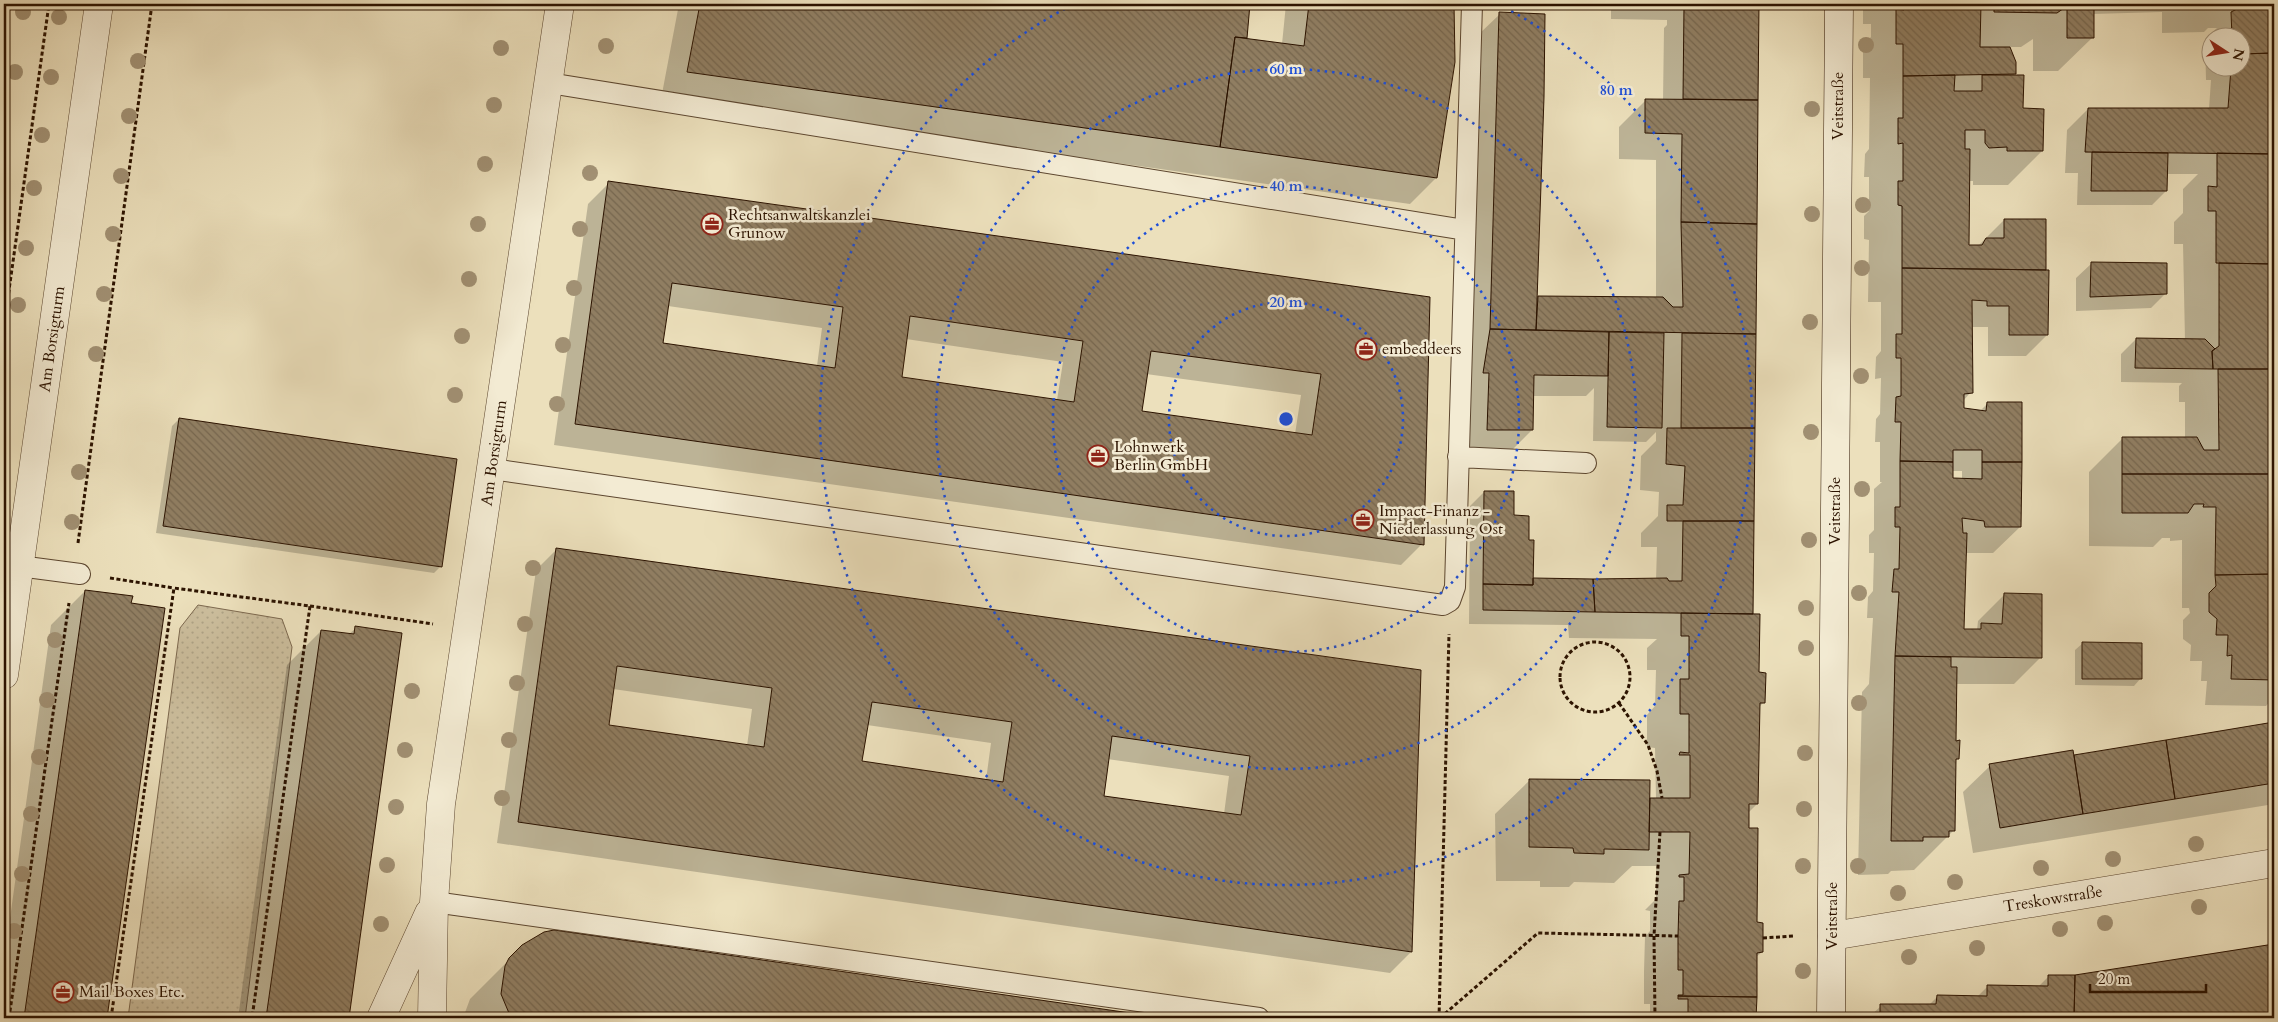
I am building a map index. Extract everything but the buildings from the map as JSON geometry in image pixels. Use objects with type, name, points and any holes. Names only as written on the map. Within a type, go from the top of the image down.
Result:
[{"type":"street","name":"Am Borsigturm","points":[[4,675],[100,4]]},
{"type":"street","name":"Am Borsigturm","points":[[432,1018],[434,902],[441,804],[560,4]]},
{"type":"street","name":"Veitstraße","points":[[1831,1018],[1839,4]]},
{"type":"street","name":"Treskowstraße","points":[[1832,936],[2274,863]]},
{"type":"street","name":"Am Borsigturm","points":[[381,1018],[434,902]]},
{"type":"lane","points":[[492,469],[1443,605],[1450,601],[1454,587],[1472,4]]},
{"type":"lane","points":[[549,83],[1465,230]]},
{"type":"lane","points":[[1458,457],[1586,463]]},
{"type":"lane","points":[[19,566],[76,573]]},
{"type":"lane","points":[[434,902],[1259,1018]]},
{"type":"path","points":[[4,326],[49,4]]},
{"type":"path","points":[[9,1018],[76,573],[152,4]]},
{"type":"path","points":[[76,573],[439,625]]},
{"type":"path","points":[[111,1018],[174,588]]},
{"type":"path","points":[[1440,1018],[1450,601]]},
{"type":"path","points":[[252,1018],[310,606]]},
{"type":"path","points":[[1596,642],[1605,643],[1621,653],[1629,669],[1630,678],[1625,696],[1619,703],[1611,708],[1594,713],[1576,707],[1569,701],[1560,685],[1560,676],[1565,659],[1571,651],[1587,643],[1596,642]]},
{"type":"path","points":[[1619,703],[1648,745],[1657,771],[1662,798]]},
{"type":"path","points":[[1655,1018],[1654,936],[1660,832]]},
{"type":"path","points":[[1440,1018],[1538,933],[1678,936]]},
{"type":"path","points":[[1763,938],[1794,936]]},
{"type":"shaded area","points":[[198,605],[282,619],[292,647],[245,1018],[128,1018],[180,628]]},
{"type":"place","name":"Rechtsanwaltskanzlei Grunow","points":[[712,224]]},
{"type":"place","name":"embeddeers","points":[[1366,349]]},
{"type":"place","name":"Lohnwerk Berlin GmbH","points":[[1098,456]]},
{"type":"place","name":"Impact-Finanz - Niederlassung Ost","points":[[1363,520]]},
{"type":"place","name":"Mail Boxes Etc.","points":[[63,992]]}]
